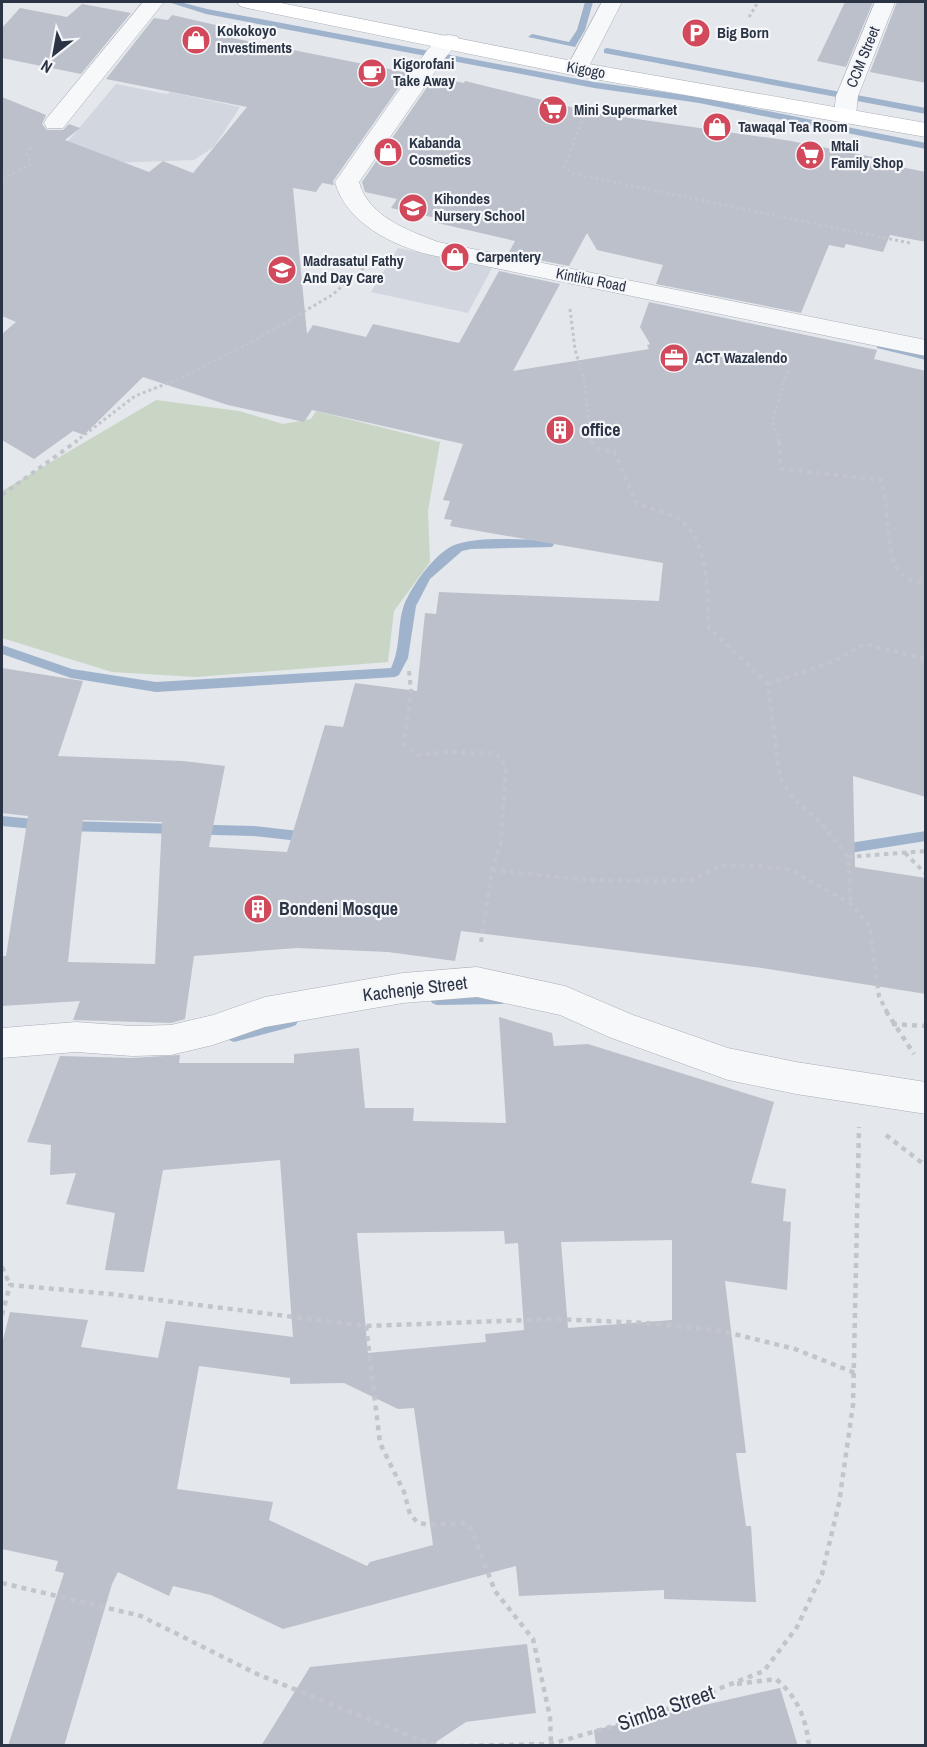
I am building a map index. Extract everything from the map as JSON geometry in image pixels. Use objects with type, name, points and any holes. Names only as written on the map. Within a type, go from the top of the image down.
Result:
[{"type":"main road","name":"Kigogo","points":[[247,2],[577,69],[845,114],[926,130]]},
{"type":"street","points":[[55,123],[72,100],[100,71],[154,2]]},
{"type":"street","points":[[577,69],[612,2]]},
{"type":"street","name":"CCM Street","points":[[845,114],[847,96],[885,2]]},
{"type":"street","name":"Kintiku Road","points":[[448,41],[436,54],[347,182],[348,193],[366,214],[398,235],[431,248],[926,348]]},
{"type":"street","name":"Kachenje Street","points":[[2,1042],[76,1037],[132,1041],[171,1040],[213,1030],[265,1012],[403,988],[477,982],[565,1001],[621,1026],[728,1064],[858,1101],[924,1098]]},
{"type":"path","points":[[749,17],[758,2]]},
{"type":"path","points":[[601,73],[564,167],[567,171],[615,184],[910,243]]},
{"type":"path","points":[[2,179],[27,168],[30,164],[27,154],[31,146],[55,123]]},
{"type":"path","points":[[2,495],[63,452],[135,396],[210,365],[332,295],[364,269],[398,235]]},
{"type":"path","points":[[566,275],[575,350],[584,380],[591,444],[598,450],[614,451],[637,504],[681,521],[705,561],[709,628],[768,684],[780,777],[795,800],[818,820],[848,857],[851,904]]},
{"type":"path","points":[[806,324],[784,376],[772,422],[779,439],[781,469],[881,480],[887,497],[894,565],[905,580],[914,584],[926,583]]},
{"type":"path","points":[[768,684],[832,662],[864,644],[926,659]]},
{"type":"path","points":[[409,671],[411,690],[404,744],[408,750],[417,755],[448,752],[496,753],[506,766],[501,842],[492,870],[482,926],[477,982]]},
{"type":"path","points":[[905,852],[926,874]]},
{"type":"path","points":[[848,857],[926,852]]},
{"type":"path","points":[[492,870],[586,880],[641,881],[691,880],[721,866],[750,865],[791,870],[851,904],[870,927],[879,996],[892,1024],[920,1064],[924,1098]]},
{"type":"path","points":[[892,1024],[926,1026]]},
{"type":"path","points":[[858,1101],[926,1166]]},
{"type":"path","points":[[10,1284],[111,1294],[366,1326],[555,1319],[647,1323],[722,1331],[795,1349],[855,1373],[858,1101]]},
{"type":"path","points":[[2,1267],[10,1284],[2,1316]]},
{"type":"path","points":[[366,1326],[380,1443],[404,1492],[410,1514],[417,1522],[428,1525],[459,1522],[466,1523],[471,1529],[495,1591],[533,1639],[550,1717],[551,1744]]},
{"type":"path","name":"Simba Street","points":[[459,1746],[551,1744],[652,1715],[764,1671],[797,1627],[822,1574],[839,1503],[855,1373]]},
{"type":"path","points":[[2,1583],[141,1616],[257,1674],[411,1736],[442,1746]]},
{"type":"path","points":[[730,1685],[776,1678],[791,1690],[803,1709],[809,1746]]},
{"type":"shaded area","points":[[116,84],[167,94],[170,92],[240,107],[214,147],[194,160],[111,163],[65,145]]},
{"type":"shaded area","points":[[398,248],[492,268],[468,313],[371,292]]},
{"type":"green space","points":[[156,400],[239,411],[283,424],[311,419],[316,411],[440,442],[428,511],[430,562],[394,611],[388,662],[196,677],[112,672],[2,638],[2,491]]},
{"type":"building","points":[[845,2],[873,2],[846,67],[817,61]]},
{"type":"building","points":[[897,2],[926,2],[926,83],[870,72]]},
{"type":"building","points":[[82,4],[131,13],[81,74],[2,58],[2,28],[20,8],[67,17]]},
{"type":"building","points":[[172,15],[229,28],[222,36],[409,73],[333,181],[334,185],[322,183],[316,192],[293,188],[307,334],[313,325],[366,337],[373,324],[459,343],[499,271],[560,284],[513,371],[649,349],[647,345],[650,344],[640,327],[649,302],[877,350],[874,359],[926,371],[926,797],[853,776],[855,867],[926,878],[926,994],[762,968],[461,931],[455,961],[388,952],[297,948],[194,956],[185,1019],[171,1023],[73,1020],[80,1001],[2,1006],[2,956],[6,956],[28,816],[2,813],[2,668],[83,681],[58,756],[183,761],[225,766],[209,847],[287,852],[325,725],[343,727],[355,683],[417,691],[425,613],[436,614],[439,592],[659,601],[663,563],[450,526],[452,520],[444,519],[450,501],[443,500],[463,444],[312,410],[304,422],[228,405],[143,377],[84,435],[73,431],[34,459],[2,440],[2,334],[16,322],[2,316],[2,97],[46,115],[42,124],[47,130],[63,130],[69,124],[80,128],[65,140],[149,172],[163,161],[193,173],[247,107],[106,79],[154,18],[168,20]],"holes":[[[83,820],[162,822],[155,964],[68,962]]]},
{"type":"building","points":[[434,77],[464,83],[465,81],[595,113],[791,141],[873,157],[871,161],[926,172],[926,242],[890,235],[883,252],[846,244],[844,248],[829,245],[801,313],[656,284],[663,265],[597,250],[587,233],[569,266],[508,254],[515,241],[433,222],[436,218],[391,208],[397,199],[365,192],[362,182]]},
{"type":"building","points":[[499,1017],[552,1033],[554,1046],[588,1044],[774,1102],[751,1183],[786,1189],[783,1221],[791,1222],[787,1290],[725,1281],[746,1453],[736,1453],[746,1526],[751,1526],[756,1602],[664,1599],[664,1590],[519,1596],[516,1566],[283,1629],[211,1595],[173,1586],[169,1596],[118,1572],[112,1584],[64,1746],[8,1746],[64,1573],[55,1571],[58,1561],[2,1549],[2,1344],[10,1312],[88,1320],[81,1347],[158,1358],[166,1321],[293,1337],[280,1160],[163,1170],[144,1272],[105,1270],[115,1213],[66,1204],[76,1173],[50,1175],[51,1145],[27,1142],[60,1056],[132,1058],[180,1055],[179,1063],[294,1063],[294,1054],[359,1048],[365,1108],[414,1108],[413,1121],[506,1123]],"holes":[[[504,1231],[505,1244],[518,1243],[524,1330],[485,1334],[486,1342],[368,1353],[357,1233]],[[672,1240],[672,1320],[568,1328],[561,1242]],[[199,1366],[290,1378],[290,1384],[344,1383],[398,1409],[414,1408],[433,1545],[370,1562],[367,1566],[269,1520],[273,1502],[177,1489]]]},
{"type":"building","points":[[527,1644],[536,1713],[466,1722],[430,1746],[261,1746],[310,1667]]},
{"type":"building","points":[[780,1688],[798,1746],[596,1746],[594,1730]]},
{"type":"waterway","points":[[172,2],[206,11],[594,85],[699,100],[926,146]]},
{"type":"waterway","points":[[532,37],[572,45],[581,30],[589,2]]},
{"type":"waterway","points":[[607,51],[926,111]]},
{"type":"waterway","points":[[881,346],[926,357]]},
{"type":"waterway","points":[[2,649],[71,673],[156,687],[395,672],[402,658],[410,606],[425,576],[458,548],[471,545],[548,544],[558,530]]},
{"type":"waterway","points":[[2,821],[44,825]]},
{"type":"waterway","points":[[66,826],[253,831],[308,837]]},
{"type":"waterway","points":[[837,850],[926,836]]},
{"type":"waterway","points":[[437,999],[502,998]]},
{"type":"waterway","points":[[234,1036],[291,1021]]},
{"type":"place","name":"Big Born","points":[[696,33]]},
{"type":"place","name":"Kokokoyo Investiments","points":[[196,40]]},
{"type":"place","name":"Kigorofani Take Away","points":[[372,73]]},
{"type":"place","name":"Mini Supermarket","points":[[553,110]]},
{"type":"place","name":"Tawaqal Tea Room","points":[[717,127]]},
{"type":"place","name":"Kabanda Cosmetics","points":[[388,152]]},
{"type":"place","name":"Mtali Family Shop","points":[[810,155]]},
{"type":"place","name":"Kihondes Nursery School","points":[[413,208]]},
{"type":"place","name":"Carpentery","points":[[455,257]]},
{"type":"place","name":"Madrasatul Fathy And Day Care","points":[[282,270]]},
{"type":"place","name":"ACT Wazalendo","points":[[674,358]]},
{"type":"place","name":"office","points":[[560,430]]},
{"type":"place","name":"Bondeni Mosque","points":[[258,909]]}]
